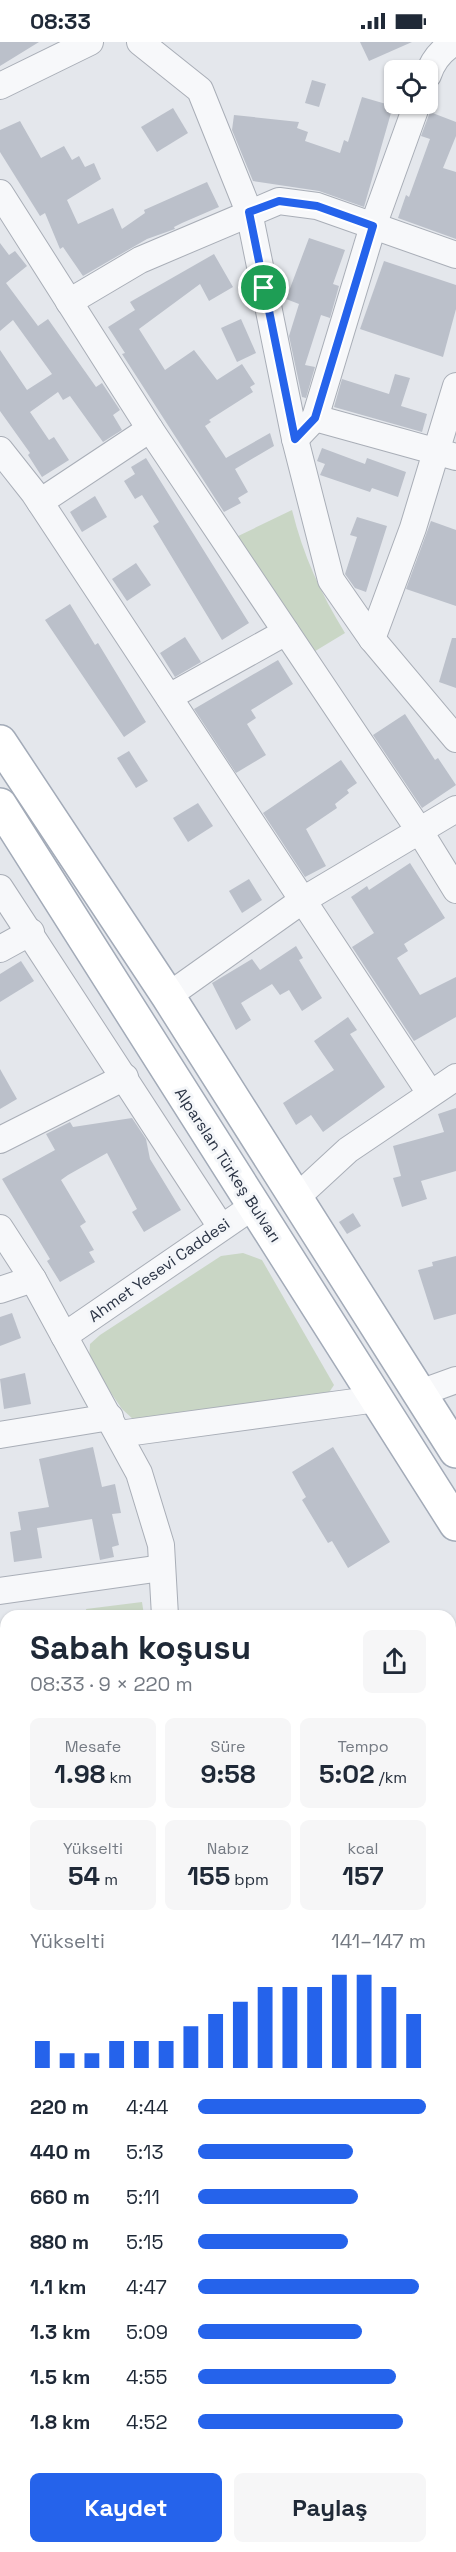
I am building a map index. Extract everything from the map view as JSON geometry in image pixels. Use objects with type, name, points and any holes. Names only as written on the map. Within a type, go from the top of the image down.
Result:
[{"type":"main road","points":[[0,742],[168,996],[456,1451]]},
{"type":"main road","name":"Alparslan Türkeş Bulvarı","points":[[0,805],[456,1524]]},
{"type":"street","points":[[0,86],[90,42]]},
{"type":"street","points":[[140,42],[200,90],[249,212],[295,439],[330,580],[372,639],[456,739]]},
{"type":"street","points":[[434,60],[452,45]]},
{"type":"street","points":[[295,439],[315,418],[373,226],[413,114]]},
{"type":"street","points":[[0,193],[150,429],[419,830],[456,890]]},
{"type":"street","points":[[69,302],[140,260],[279,201],[317,206],[456,255]]},
{"type":"street","points":[[372,639],[413,528],[446,454],[456,386]]},
{"type":"street","points":[[315,418],[446,454]]},
{"type":"street","points":[[40,502],[150,429]]},
{"type":"street","points":[[0,450],[40,502],[430,1094]]},
{"type":"street","points":[[169,698],[286,632]]},
{"type":"street","points":[[168,996],[303,900],[456,809]]},
{"type":"street","points":[[0,888],[31,932],[221,1227]]},
{"type":"street","points":[[0,949],[31,932]]},
{"type":"street","points":[[0,1140],[125,1077]]},
{"type":"street","points":[[296,1198],[348,1150],[456,1077]]},
{"type":"street","name":"Ahmet Yesevi Caddesi","points":[[64,1336],[255,1205]]},
{"type":"street","points":[[0,1228],[33,1279],[139,1473],[161,1545],[165,1610]]},
{"type":"street","points":[[0,1290],[33,1279]]},
{"type":"street","points":[[420,1393],[456,1380]]},
{"type":"street","points":[[0,1435],[114,1426],[377,1399]]},
{"type":"street","points":[[0,1591],[162,1568]]},
{"type":"green space","points":[[292,510],[314,574],[345,633],[312,653],[234,538]]},
{"type":"green space","points":[[243,1253],[262,1260],[334,1385],[320,1406],[134,1420],[122,1409],[89,1361],[90,1344],[100,1335],[221,1256]]},
{"type":"green space","points":[[142,1602],[143,1610],[86,1610]]},
{"type":"building","points":[[0,42],[39,42],[0,66]]},
{"type":"building","points":[[360,42],[412,42],[369,61]]},
{"type":"building","points":[[312,80],[326,84],[319,107],[305,103]]},
{"type":"building","points":[[362,97],[384,103],[384,114],[391,114],[364,207],[319,191],[253,181],[232,130],[234,115],[299,122],[297,128],[308,132],[305,141],[340,153],[344,140],[348,142]]},
{"type":"building","points":[[173,108],[188,133],[157,152],[141,127]]},
{"type":"building","points":[[429,114],[456,122],[456,136],[443,168],[456,172],[456,239],[398,218],[406,195],[409,197],[430,139],[421,136]]},
{"type":"building","points":[[20,121],[41,158],[64,146],[72,160],[79,156],[85,167],[94,163],[101,179],[67,200],[78,224],[113,208],[122,229],[145,213],[144,210],[207,182],[219,207],[174,227],[175,229],[147,239],[83,276],[63,247],[60,249],[45,213],[40,216],[0,152],[0,130]]},
{"type":"building","points":[[309,238],[345,250],[333,284],[339,286],[330,318],[321,315],[305,365],[315,367],[306,398],[302,397],[289,336],[299,304],[286,299]]},
{"type":"building","points":[[0,243],[9,255],[15,251],[27,266],[6,283],[38,326],[48,319],[96,387],[102,383],[120,410],[113,415],[122,430],[103,442],[70,396],[63,400],[58,392],[30,412],[49,440],[54,437],[69,460],[42,477],[28,455],[30,453],[0,411],[0,350],[27,390],[52,374],[13,320],[0,331]]},
{"type":"building","points":[[214,254],[233,287],[209,301],[200,284],[139,329],[165,370],[194,350],[217,380],[242,364],[255,384],[250,387],[253,392],[209,420],[211,422],[205,426],[226,458],[270,433],[274,446],[235,469],[248,492],[238,498],[241,503],[224,512],[122,354],[125,353],[108,327],[135,310],[130,302]]},
{"type":"building","points":[[384,261],[456,285],[456,309],[443,357],[360,329]]},
{"type":"building","points":[[241,319],[256,353],[237,362],[221,328]]},
{"type":"building","points":[[395,374],[410,378],[401,406],[427,414],[422,432],[334,407],[342,379],[389,394]]},
{"type":"building","points":[[322,448],[365,464],[367,458],[406,472],[398,497],[372,488],[370,492],[320,475],[325,464],[317,461]]},
{"type":"building","points":[[146,458],[249,623],[222,640],[153,526],[159,522],[142,495],[135,499],[124,481],[135,474],[131,467]]},
{"type":"building","points":[[95,496],[107,517],[82,532],[70,512]]},
{"type":"building","points":[[357,517],[387,526],[366,592],[355,588],[345,574],[357,537],[350,535]]},
{"type":"building","points":[[431,521],[456,530],[456,606],[406,589]]},
{"type":"building","points":[[136,563],[151,585],[127,601],[112,579]]},
{"type":"building","points":[[70,604],[95,645],[98,643],[146,722],[124,737],[45,620]]},
{"type":"building","points":[[185,637],[201,662],[175,677],[160,653]]},
{"type":"building","points":[[452,638],[456,638],[456,688],[439,682]]},
{"type":"building","points":[[278,660],[293,684],[251,710],[256,718],[247,724],[266,755],[236,773],[194,709]]},
{"type":"building","points":[[405,714],[435,760],[438,758],[456,785],[422,808],[373,735]]},
{"type":"building","points":[[129,751],[148,781],[136,788],[117,758]]},
{"type":"building","points":[[341,760],[357,783],[347,790],[349,793],[335,804],[337,808],[306,829],[326,866],[305,877],[263,813]]},
{"type":"building","points":[[198,803],[213,826],[188,842],[173,818]]},
{"type":"building","points":[[410,863],[445,918],[404,944],[408,951],[397,958],[420,995],[456,977],[456,1017],[414,1041],[352,947],[374,933],[351,897],[367,886],[369,890]]},
{"type":"building","points":[[249,879],[262,900],[242,913],[229,891]]},
{"type":"building","points":[[296,946],[303,958],[299,960],[322,998],[302,1011],[289,990],[280,995],[272,984],[241,1003],[251,1020],[236,1030],[212,983],[252,959],[260,970]]},
{"type":"building","points":[[21,961],[34,981],[0,1002],[0,974]]},
{"type":"building","points":[[348,1017],[357,1030],[350,1034],[385,1087],[323,1132],[311,1115],[296,1125],[283,1103],[334,1070],[314,1041]]},
{"type":"building","points":[[0,1069],[17,1099],[0,1109]]},
{"type":"building","points":[[456,1108],[456,1171],[421,1181],[427,1199],[402,1207],[393,1178],[401,1176],[393,1146],[444,1132],[438,1114]]},
{"type":"building","points":[[132,1118],[146,1139],[150,1159],[181,1210],[144,1232],[132,1212],[137,1209],[107,1153],[68,1175],[61,1180],[86,1222],[80,1226],[94,1250],[89,1252],[95,1262],[60,1282],[47,1261],[50,1259],[2,1179],[55,1150],[46,1134],[70,1122],[73,1127]]},
{"type":"building","points":[[353,1213],[361,1226],[347,1234],[339,1222]]},
{"type":"building","points":[[456,1256],[456,1314],[434,1320],[418,1270],[433,1266],[432,1262]]},
{"type":"building","points":[[12,1313],[21,1338],[0,1346],[0,1317]]},
{"type":"building","points":[[25,1373],[31,1404],[4,1409],[0,1379]]},
{"type":"building","points":[[93,1447],[102,1487],[115,1484],[121,1513],[112,1514],[119,1545],[112,1547],[114,1557],[100,1560],[92,1519],[37,1528],[42,1558],[14,1562],[10,1532],[21,1530],[18,1512],[49,1507],[39,1459]]},
{"type":"building","points":[[333,1447],[390,1542],[348,1568],[332,1541],[328,1543],[302,1500],[306,1497],[292,1472]]},
{"type":"route","points":[[279,201],[317,206],[373,226],[315,418],[295,439],[264,288],[249,212],[279,201]]}]
